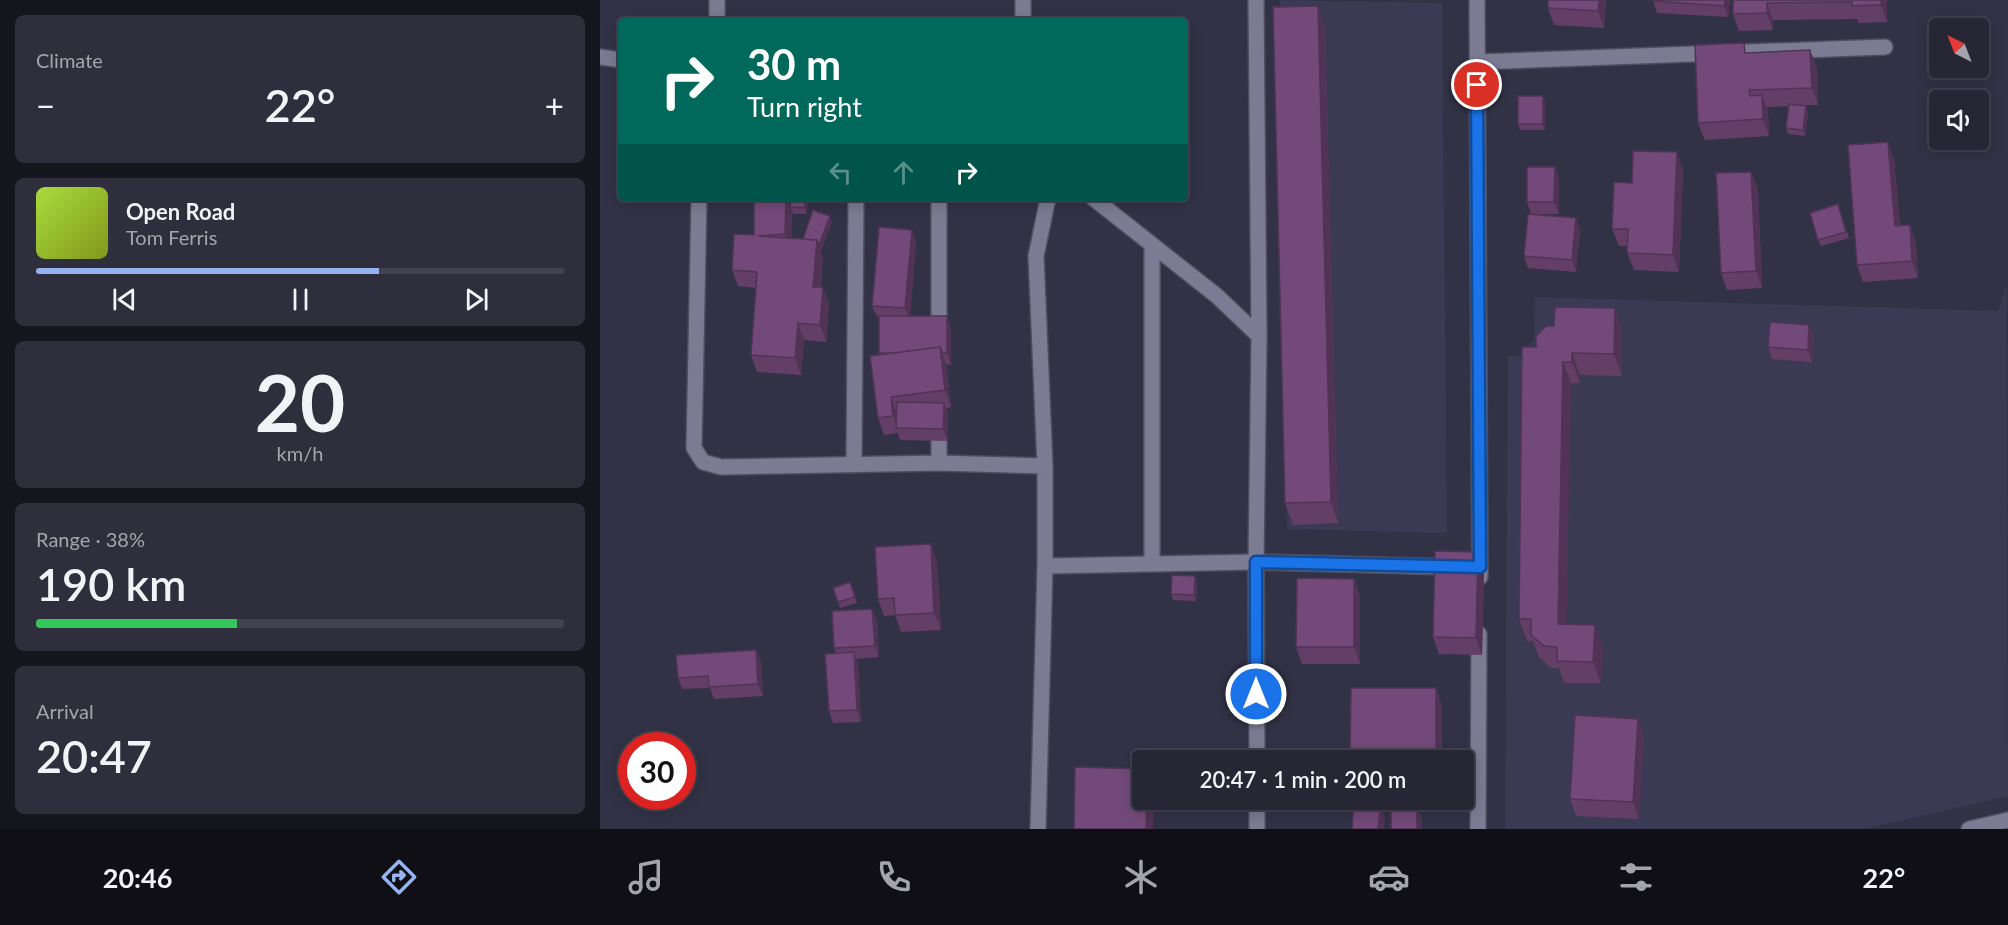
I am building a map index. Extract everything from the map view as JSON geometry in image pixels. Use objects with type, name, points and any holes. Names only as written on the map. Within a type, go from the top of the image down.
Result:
[{"type":"street","points":[[717,0],[717,18]]},
{"type":"street","points":[[1023,0],[1023,18]]},
{"type":"street","points":[[1256,0],[1259,336],[1256,562],[1257,750]]},
{"type":"street","points":[[1477,0],[1480,591]]},
{"type":"street","points":[[1477,62],[1885,47]]},
{"type":"street","points":[[600,57],[618,60]]},
{"type":"street","points":[[699,201],[694,448],[703,462],[721,467],[939,463],[1045,466]]},
{"type":"street","points":[[854,465],[856,201]]},
{"type":"street","points":[[939,201],[939,348]]},
{"type":"street","points":[[1038,829],[1045,566],[1045,466],[1036,256],[1047,201]]},
{"type":"street","points":[[1097,201],[1217,296],[1259,336]]},
{"type":"street","points":[[1152,244],[1152,563]]},
{"type":"street","points":[[939,406],[939,463]]},
{"type":"street","points":[[1045,566],[1256,562],[1480,567]]},
{"type":"street","points":[[1478,829],[1479,615]]},
{"type":"street","points":[[1257,810],[1257,829]]},
{"type":"street","points":[[1969,829],[2008,820]]},
{"type":"shaded area","points":[[1280,0],[1442,3],[1447,533],[1287,529]]},
{"type":"shaded area","points":[[2007,285],[2008,796],[1864,829],[1505,829],[1508,356],[1520,356],[1534,340],[1535,297],[1998,311]]},
{"type":"building","points":[[1548,0],[1599,0],[1598,11],[1548,8]]},
{"type":"building","points":[[1653,0],[1725,0],[1724,6]]},
{"type":"building","points":[[1733,0],[1881,0],[1881,5],[1852,6],[1852,2],[1767,3],[1767,13],[1733,14]]},
{"type":"building","points":[[1318,6],[1331,502],[1285,503],[1273,7]]},
{"type":"building","points":[[1744,43],[1745,53],[1810,50],[1812,88],[1749,90],[1750,96],[1762,95],[1763,119],[1698,123],[1695,45]]},
{"type":"building","points":[[1518,96],[1543,96],[1543,124],[1518,124]]},
{"type":"building","points":[[1789,104],[1806,106],[1803,130],[1786,128]]},
{"type":"building","points":[[1888,142],[1895,226],[1910,225],[1912,261],[1857,265],[1848,145]]},
{"type":"building","points":[[1633,151],[1677,152],[1673,255],[1627,253],[1628,229],[1612,229],[1614,182],[1632,183]]},
{"type":"building","points":[[1527,167],[1555,167],[1554,202],[1527,202]]},
{"type":"building","points":[[1751,172],[1756,271],[1721,273],[1716,173]]},
{"type":"building","points":[[754,201],[786,201],[785,234],[758,236],[817,240],[813,287],[823,287],[820,325],[798,323],[795,358],[751,355],[757,272],[732,270],[734,234],[754,235]]},
{"type":"building","points":[[791,201],[805,201],[805,208],[790,207]]},
{"type":"building","points":[[1838,204],[1846,232],[1818,240],[1810,213]]},
{"type":"building","points":[[813,210],[830,216],[819,245],[817,240],[803,239]]},
{"type":"building","points":[[1528,214],[1576,218],[1572,260],[1524,256]]},
{"type":"building","points":[[879,227],[912,230],[905,308],[872,306]]},
{"type":"building","points":[[1555,307],[1615,308],[1614,354],[1572,353],[1572,362],[1563,362],[1558,624],[1595,625],[1593,662],[1557,661],[1557,647],[1544,646],[1531,635],[1531,619],[1519,619],[1522,347],[1536,347],[1536,336],[1546,326],[1554,326]]},
{"type":"building","points":[[879,316],[947,316],[947,354],[942,352],[940,347],[879,353]]},
{"type":"building","points":[[1770,322],[1809,325],[1808,350],[1768,347]]},
{"type":"building","points":[[940,347],[945,390],[891,397],[893,416],[878,418],[870,356]]},
{"type":"building","points":[[897,402],[944,403],[943,429],[896,428]]},
{"type":"building","points":[[931,544],[934,613],[895,615],[894,598],[878,599],[875,547]]},
{"type":"building","points":[[1435,551],[1478,552],[1476,638],[1433,637]]},
{"type":"building","points":[[1172,575],[1195,576],[1194,595],[1171,594]]},
{"type":"building","points":[[1297,578],[1354,579],[1354,647],[1296,647]]},
{"type":"building","points":[[850,582],[855,597],[838,602],[833,588]]},
{"type":"building","points":[[872,609],[875,646],[834,648],[832,611]]},
{"type":"building","points":[[756,650],[758,684],[709,687],[708,676],[678,678],[676,655]]},
{"type":"building","points":[[854,652],[857,710],[829,711],[825,654]]},
{"type":"building","points":[[1351,688],[1436,688],[1436,750],[1350,750]]},
{"type":"building","points":[[1575,715],[1638,719],[1633,802],[1570,799]]},
{"type":"building","points":[[1075,767],[1132,769],[1132,810],[1147,810],[1146,829],[1074,829]]},
{"type":"building","points":[[1353,810],[1380,810],[1378,829],[1352,829]]},
{"type":"building","points":[[1391,810],[1417,810],[1417,829],[1391,829]]},
{"type":"route","points":[[1256,694],[1256,562],[1480,567],[1477,85]]}]
